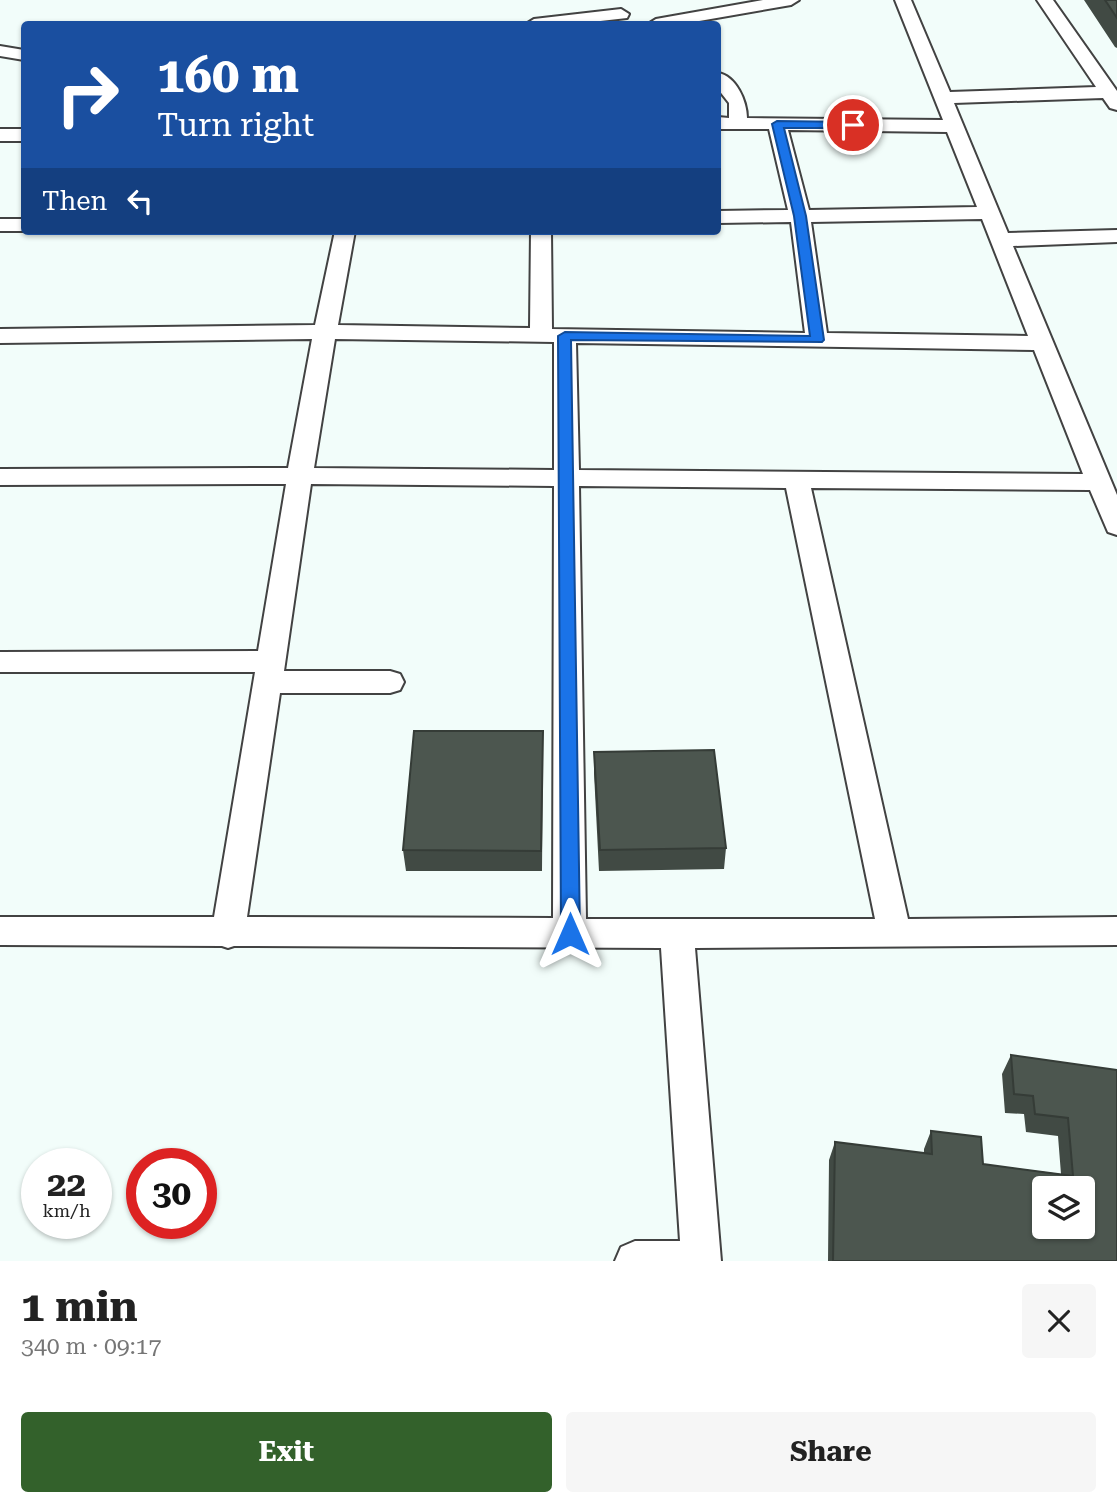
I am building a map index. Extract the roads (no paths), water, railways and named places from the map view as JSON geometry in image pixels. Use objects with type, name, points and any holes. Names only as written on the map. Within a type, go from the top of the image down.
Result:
[{"type":"street","points":[[599,0],[633,21]]},
{"type":"street","points":[[673,21],[791,0]]},
{"type":"street","points":[[903,0],[1117,526]]},
{"type":"street","points":[[1045,0],[1113,99]]},
{"type":"street","points":[[560,21],[621,14]]},
{"type":"street","points":[[0,51],[21,54]]},
{"type":"street","points":[[721,82],[738,102],[738,124]]},
{"type":"street","points":[[942,98],[1113,99]]},
{"type":"street","points":[[721,123],[953,126]]},
{"type":"street","points":[[777,124],[800,216],[817,340]]},
{"type":"street","points":[[0,135],[21,135]]},
{"type":"street","points":[[721,217],[989,213]]},
{"type":"street","points":[[0,225],[21,225]]},
{"type":"street","points":[[228,934],[300,476],[344,235]]},
{"type":"street","points":[[541,235],[566,478],[570,934]]},
{"type":"street","points":[[1000,240],[1112,240]]},
{"type":"street","points":[[0,336],[325,332],[1042,343]]},
{"type":"street","points":[[0,477],[300,476],[1099,482]]},
{"type":"street","points":[[797,480],[895,934]]},
{"type":"street","points":[[0,662],[271,671],[390,682]]},
{"type":"street","points":[[0,931],[228,934],[895,934],[1117,931]]},
{"type":"street","points":[[635,1261],[701,1261],[677,934]]}]
